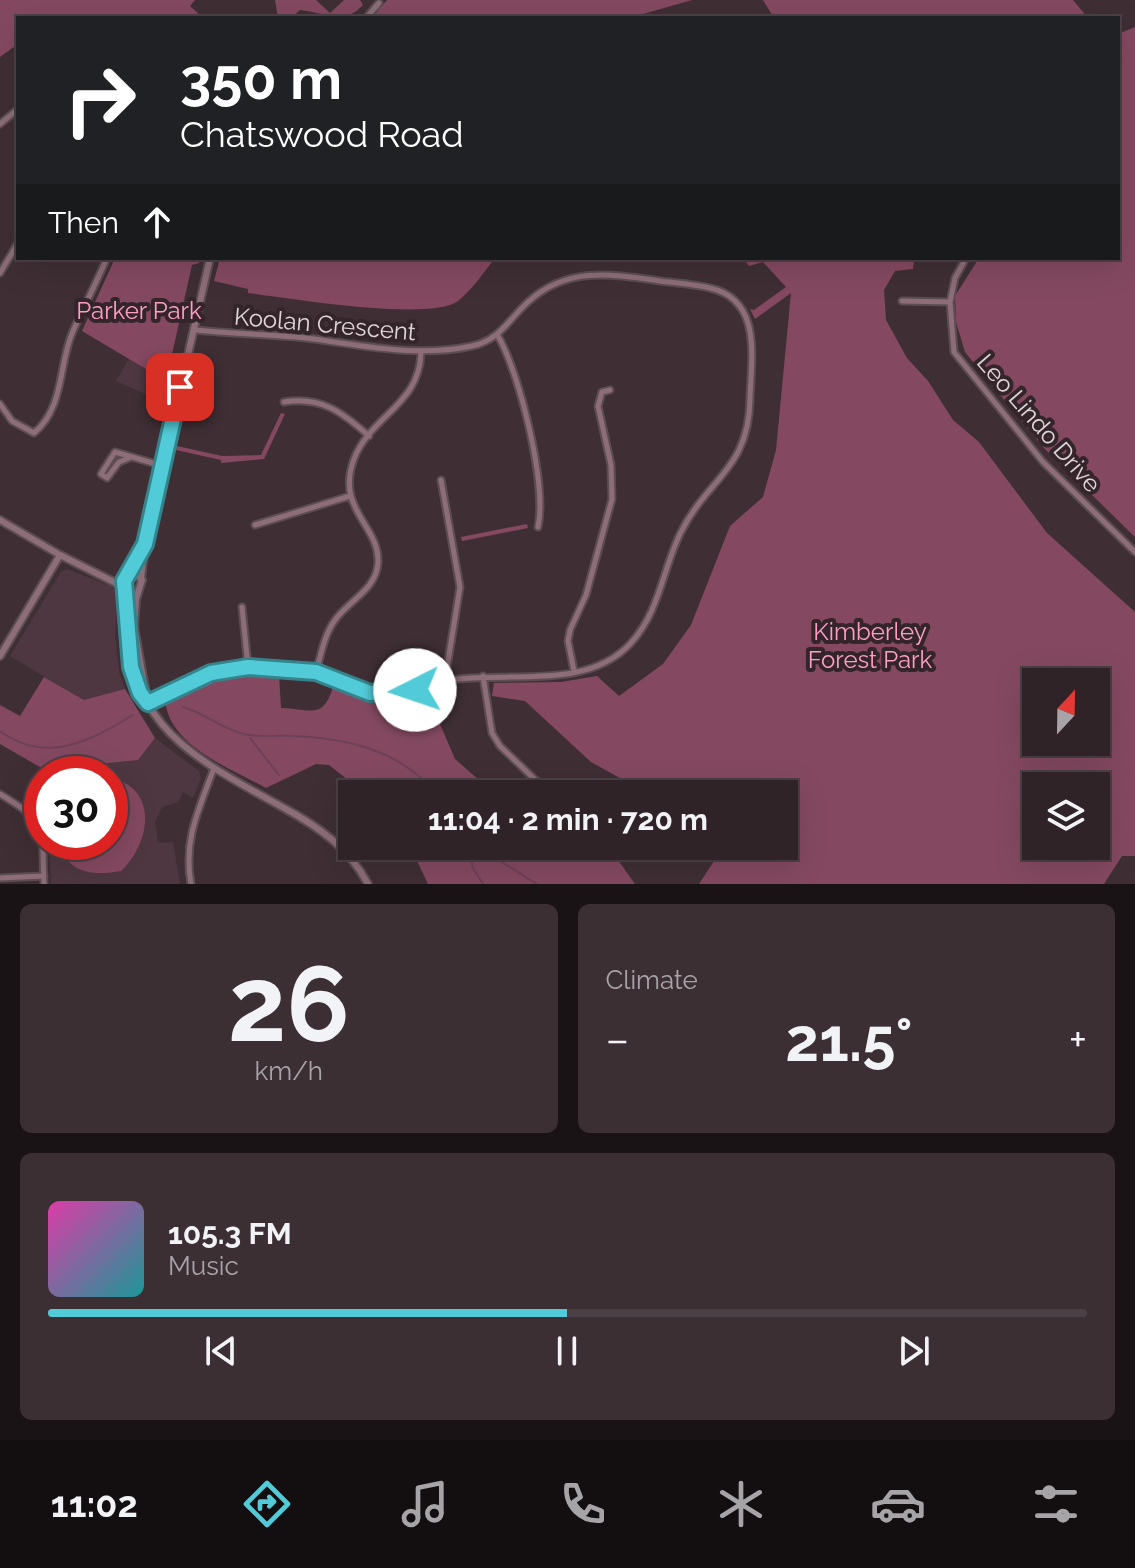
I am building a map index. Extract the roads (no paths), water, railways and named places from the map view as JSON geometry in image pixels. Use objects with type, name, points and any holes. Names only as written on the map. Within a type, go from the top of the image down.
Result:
[{"type":"street","points":[[368,16],[379,3]]},
{"type":"street","points":[[0,124],[16,111]]},
{"type":"street","points":[[0,273],[16,246]]},
{"type":"street","points":[[0,404],[21,429],[34,433],[41,427],[59,390],[73,331],[106,260]]},
{"type":"street","points":[[134,663],[134,622],[145,544],[210,260]]},
{"type":"street","name":"Leo Lindo Drive","points":[[965,260],[955,278],[950,302],[954,352],[1043,462],[1135,552]]},
{"type":"street","name":"Koolan Crescent","points":[[148,703],[211,673],[248,667],[316,672],[357,690],[385,694],[415,690],[445,680],[594,667],[615,657],[649,621],[683,528],[739,453],[749,420],[751,326],[734,299],[712,288],[591,274],[563,280],[538,294],[498,336],[472,346],[421,352],[196,330]]},
{"type":"street","points":[[902,301],[950,302]]},
{"type":"street","points":[[498,336],[512,371],[539,478],[542,508],[538,527]]},
{"type":"street","points":[[316,672],[332,623],[368,588],[378,565],[375,543],[361,522],[350,496],[355,458],[369,436],[413,388],[420,370],[421,352]]},
{"type":"street","points":[[574,671],[568,641],[570,630],[586,595],[612,499],[611,465],[598,406],[602,392],[610,390]]},
{"type":"street","points":[[284,402],[300,400],[329,405],[369,436]]},
{"type":"street","points":[[129,458],[119,462],[107,478],[101,474],[112,453],[163,466]]},
{"type":"street","points":[[441,480],[460,587],[445,680]]},
{"type":"street","points":[[255,525],[350,496]]},
{"type":"street","points":[[0,520],[60,555],[138,591]]},
{"type":"street","points":[[145,544],[128,575],[126,588],[134,663],[148,703],[178,743],[214,768],[326,833],[347,853],[368,884]]},
{"type":"street","points":[[0,656],[60,555]]},
{"type":"street","points":[[103,574],[141,578]]},
{"type":"street","points":[[242,607],[248,667]]},
{"type":"street","points":[[483,676],[492,733],[537,780]]},
{"type":"street","points":[[191,884],[188,850],[191,828],[214,768]]},
{"type":"street","points":[[0,794],[37,817],[44,884]]},
{"type":"street","points":[[0,878],[44,876]]},
{"type":"waterway","points":[[183,707],[244,734],[313,737],[371,749],[406,767],[423,780]]},
{"type":"waterway","points":[[0,731],[34,746],[68,746],[101,733],[133,715]]},
{"type":"waterway","points":[[250,738],[279,775]]},
{"type":"waterway","points":[[471,860],[483,884]]},
{"type":"waterway","points":[[498,860],[537,884]]},
{"type":"park label","name":"Parker Park","points":[[139,310]]},
{"type":"park label","name":"Kimberley Forest Park","points":[[870,645]]}]
